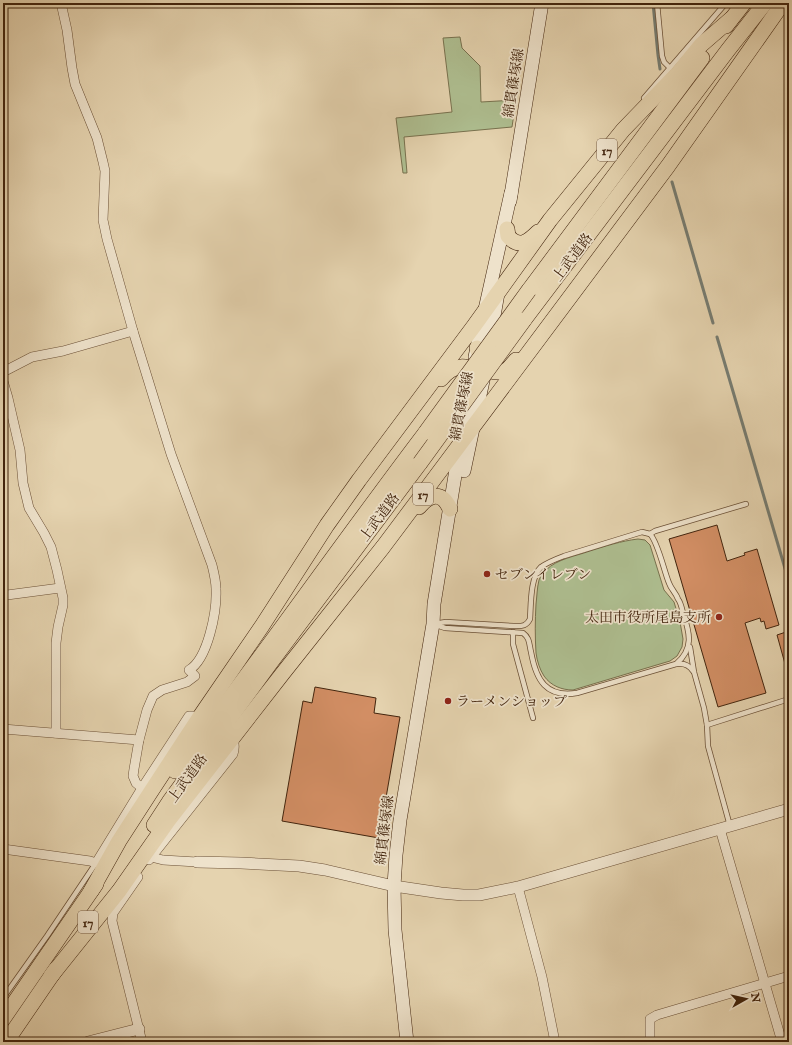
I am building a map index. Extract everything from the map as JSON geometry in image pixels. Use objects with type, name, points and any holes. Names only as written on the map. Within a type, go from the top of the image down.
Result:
[{"type":"highway","name":"上武道路","points":[[3,1019],[51,939],[91,891],[156,796],[214,720],[530,290],[744,3]]},
{"type":"highway","name":"上武道路","points":[[6,1042],[169,802],[271,662],[420,463],[524,320],[765,3]]},
{"type":"highway","name":"17","points":[[51,976],[119,890],[168,821],[383,546],[540,337],[670,169],[783,3]]},
{"type":"highway","name":"17","points":[[91,891],[119,840],[262,626],[327,525],[401,422],[484,314],[550,220],[623,130],[678,73],[701,45],[731,19]]},
{"type":"highway","points":[[507,229],[510,239],[516,243],[524,243],[536,234],[550,220]]},
{"type":"highway","points":[[401,422],[419,405],[450,370],[462,367],[488,370],[496,373],[505,371],[525,349],[540,337]]},
{"type":"highway","points":[[477,348],[479,369],[476,376],[481,390]]},
{"type":"highway","points":[[383,546],[398,533],[423,503],[430,498],[434,496],[441,497],[450,509]]},
{"type":"main road","name":"綿貫篠塚線","points":[[407,1042],[395,930],[394,886],[400,820],[433,624],[434,604],[460,443],[498,293],[511,193],[542,3]]},
{"type":"main road","name":"綿貫篠塚線","points":[[477,348],[511,193]]},
{"type":"main road","name":"綿貫篠塚線","points":[[433,624],[440,605],[481,390]]},
{"type":"street","points":[[61,3],[75,84],[97,138],[104,162],[104,225],[133,331],[171,454],[215,575],[216,588],[214,613],[210,631],[203,654],[193,668],[189,670],[195,676],[187,682],[162,690],[152,696],[147,710],[139,740],[133,776],[136,783],[142,788]]},
{"type":"street","points":[[3,372],[32,357],[63,351],[133,331]]},
{"type":"street","points":[[3,381],[20,450],[23,483],[28,508],[44,533],[51,548],[63,598],[56,643],[56,733]]},
{"type":"street","points":[[3,597],[7,595],[60,588]]},
{"type":"street","points":[[3,849],[96,863],[142,788],[189,716],[200,718]]},
{"type":"street","points":[[3,729],[139,740]]},
{"type":"street","points":[[142,1042],[112,921],[113,913],[151,857],[233,754],[235,749],[232,739]]},
{"type":"street","points":[[151,857],[163,860],[299,866],[325,870],[394,886],[441,893],[479,895],[518,887],[789,809]]},
{"type":"street","points":[[725,827],[782,1042]]},
{"type":"street","points":[[518,887],[542,977],[555,1042]]},
{"type":"street","points":[[650,1042],[650,1019],[657,1015],[789,976]]},
{"type":"street","points":[[88,1042],[139,1029]]},
{"type":"lane","points":[[656,3],[662,56],[664,62],[670,68]]},
{"type":"lane","points":[[639,103],[726,3]]},
{"type":"lane","points":[[604,145],[624,121]]},
{"type":"lane","points":[[650,534],[655,531],[746,504]]},
{"type":"lane","points":[[433,624],[446,622],[522,626],[527,624],[530,619],[533,584],[536,573],[542,567],[564,556],[642,532],[650,534],[655,541],[670,588],[678,598],[687,625],[694,672],[704,708],[707,725],[708,746],[725,827]]},
{"type":"lane","points":[[433,624],[445,628],[523,633],[529,640],[533,663],[537,674],[550,690],[560,694],[567,695],[577,693],[676,664],[686,664],[694,672]]},
{"type":"lane","points":[[513,632],[513,644],[533,718]]},
{"type":"lane","points":[[676,664],[686,653],[690,637]]},
{"type":"lane","points":[[707,725],[789,699]]},
{"type":"lane","points":[[3,998],[51,939],[96,863]]},
{"type":"green space","points":[[460,37],[462,48],[480,66],[481,102],[516,100],[512,127],[404,137],[407,173],[403,173],[396,118],[452,112],[443,38]]},
{"type":"green space","points":[[638,539],[645,540],[650,545],[664,590],[674,602],[683,639],[682,647],[677,656],[670,661],[573,690],[553,685],[543,674],[536,653],[536,604],[540,578],[550,566],[561,560],[614,544]]},
{"type":"building","name":"太田市役所尾島支所","points":[[717,525],[727,561],[757,549],[779,625],[766,629],[764,621],[761,622],[760,618],[745,623],[766,693],[718,707],[669,539]]},
{"type":"building","points":[[786,632],[789,641],[789,670],[787,671],[777,635]]},
{"type":"building","points":[[315,687],[376,698],[374,713],[400,717],[379,838],[282,821],[303,701],[312,703]]},
{"type":"waterway","points":[[653,3],[660,69]]},
{"type":"waterway","points":[[672,182],[713,323]]},
{"type":"waterway","points":[[717,337],[789,582]]},
{"type":"place","name":"セブンイレブン","points":[[487,574]]},
{"type":"place","name":"太田市役所尾島支所","points":[[719,617]]},
{"type":"place","name":"ラーメンショップ","points":[[448,701]]}]
